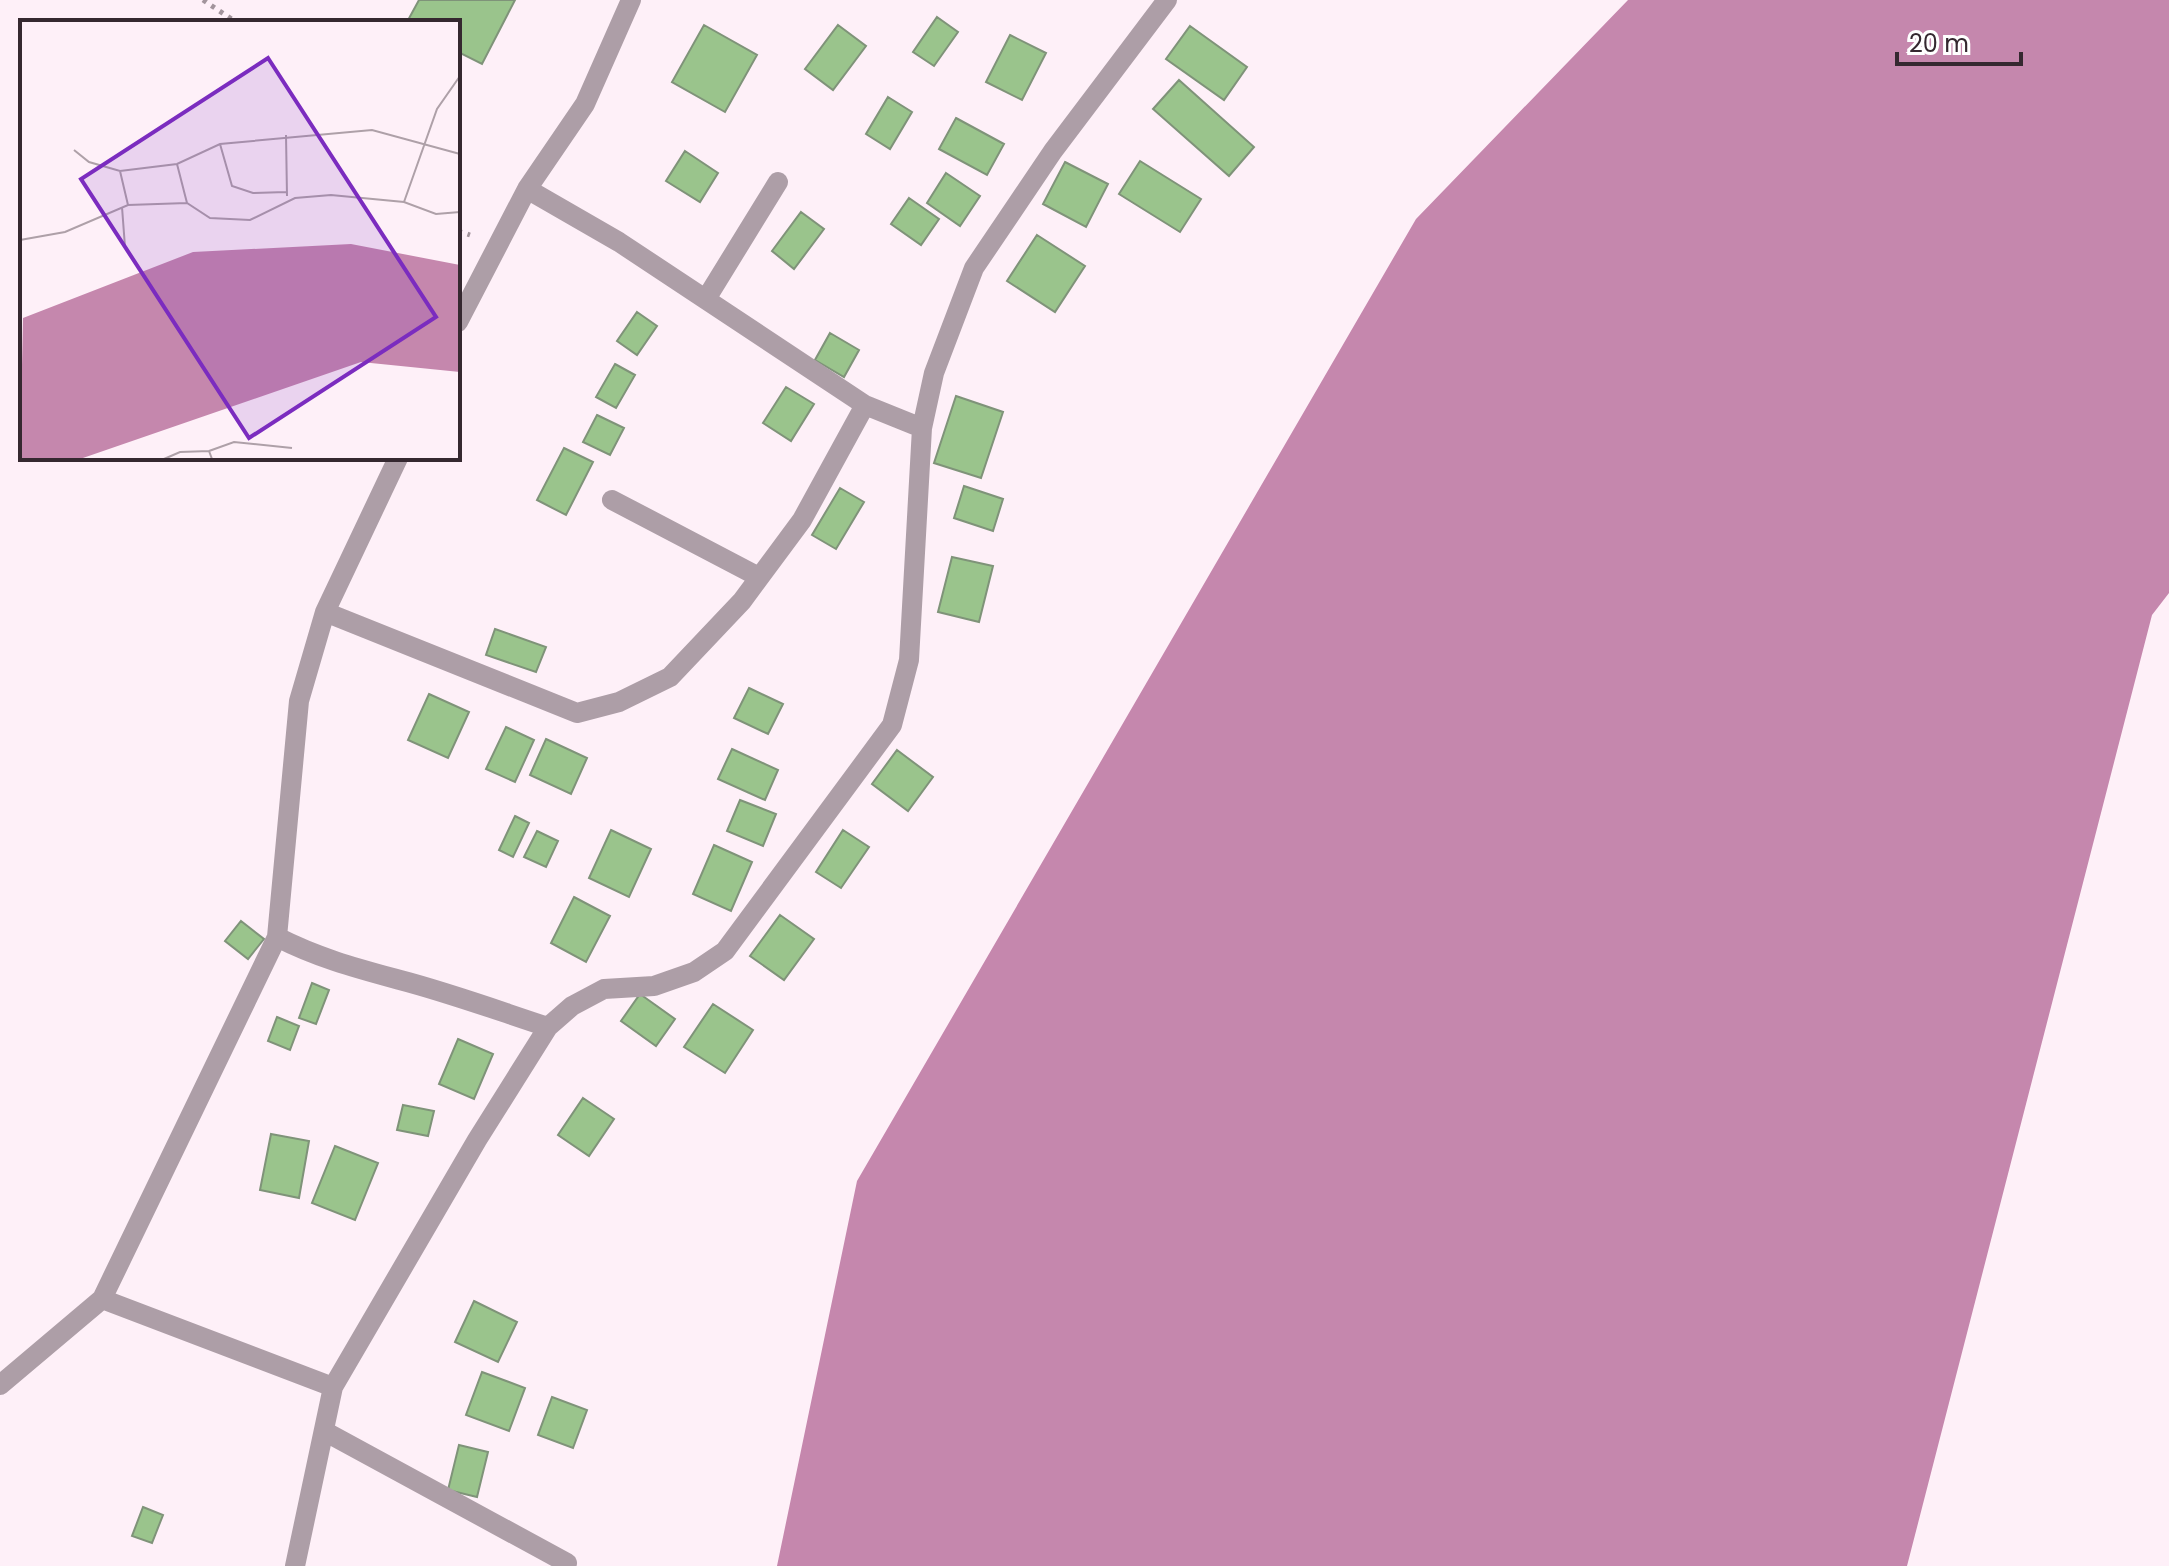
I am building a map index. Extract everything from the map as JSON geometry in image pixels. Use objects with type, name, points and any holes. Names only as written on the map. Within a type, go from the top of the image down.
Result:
[{"type":"street","points":[[460,318],[527,189],[585,104],[631,0]]},
{"type":"street","points":[[295,1566],[333,1387],[477,1140],[548,1027],[572,1006],[604,989],[654,986],[694,972],[725,951],[892,725],[909,660],[922,428],[934,373],[974,268],[1053,151],[1167,0]]},
{"type":"street","points":[[706,299],[778,182]]},
{"type":"street","points":[[527,189],[619,242],[865,405],[922,428]]},
{"type":"street","points":[[325,612],[577,713],[619,702],[670,677],[759,577],[802,520],[865,405]]},
{"type":"street","points":[[0,1385],[102,1299],[277,937],[299,701],[325,612],[397,460]]},
{"type":"street","points":[[612,500],[759,577]]},
{"type":"street","points":[[277,937],[339,965],[399,979],[548,1027]]},
{"type":"street","points":[[102,1299],[333,1387]]},
{"type":"street","points":[[324,1431],[567,1563]]},
{"type":"path","points":[[203,0],[233,20]]},
{"type":"shaded area","points":[[1628,0],[2169,0],[2169,593],[2152,615],[1907,1566],[777,1566],[857,1181],[1416,219]]},
{"type":"building","points":[[419,0],[515,0],[482,64],[460,53],[460,20],[408,20]]},
{"type":"building","points":[[937,17],[958,32],[934,66],[913,52]]},
{"type":"building","points":[[704,25],[757,55],[725,112],[672,82]]},
{"type":"building","points":[[838,25],[866,46],[833,90],[805,69]]},
{"type":"building","points":[[1190,26],[1247,67],[1224,100],[1166,59]]},
{"type":"building","points":[[1010,35],[1046,53],[1022,100],[986,82]]},
{"type":"building","points":[[1179,80],[1254,147],[1229,176],[1153,109]]},
{"type":"building","points":[[888,97],[912,112],[890,149],[866,134]]},
{"type":"building","points":[[956,118],[1004,144],[987,175],[939,149]]},
{"type":"building","points":[[685,151],[718,173],[700,202],[666,181]]},
{"type":"building","points":[[1140,161],[1201,199],[1180,232],[1119,194]]},
{"type":"building","points":[[1065,162],[1108,184],[1086,227],[1043,204]]},
{"type":"building","points":[[946,173],[980,196],[960,226],[927,203]]},
{"type":"building","points":[[909,198],[939,219],[921,245],[891,224]]},
{"type":"building","points":[[801,212],[824,229],[794,269],[772,251]]},
{"type":"building","points":[[1037,235],[1085,266],[1055,312],[1007,281]]},
{"type":"building","points":[[637,312],[657,326],[637,355],[617,341]]},
{"type":"building","points":[[830,333],[859,350],[844,377],[815,360]]},
{"type":"building","points":[[615,364],[635,375],[616,408],[596,397]]},
{"type":"building","points":[[786,387],[814,404],[791,441],[763,423]]},
{"type":"building","points":[[956,396],[1003,412],[981,478],[934,463]]},
{"type":"building","points":[[597,415],[624,428],[610,455],[583,442]]},
{"type":"building","points":[[564,448],[593,462],[566,515],[537,500]]},
{"type":"building","points":[[964,486],[1003,499],[993,531],[954,518]]},
{"type":"building","points":[[840,488],[864,502],[836,549],[812,535]]},
{"type":"building","points":[[952,557],[993,566],[979,622],[938,612]]},
{"type":"building","points":[[495,629],[546,647],[536,672],[486,655]]},
{"type":"building","points":[[749,688],[783,704],[768,734],[734,718]]},
{"type":"building","points":[[429,694],[469,712],[448,758],[408,740]]},
{"type":"building","points":[[506,727],[534,740],[515,782],[486,769]]},
{"type":"building","points":[[546,739],[587,758],[571,794],[530,775]]},
{"type":"building","points":[[732,749],[778,770],[765,800],[718,779]]},
{"type":"building","points":[[897,750],[933,777],[908,811],[872,784]]},
{"type":"building","points":[[740,800],[776,814],[763,846],[727,831]]},
{"type":"building","points":[[515,816],[529,823],[513,857],[499,850]]},
{"type":"building","points":[[611,830],[651,849],[629,897],[589,878]]},
{"type":"building","points":[[843,830],[869,847],[841,888],[816,872]]},
{"type":"building","points":[[537,831],[558,841],[546,867],[524,857]]},
{"type":"building","points":[[714,845],[752,862],[731,911],[693,894]]},
{"type":"building","points":[[574,897],[610,916],[586,962],[551,943]]},
{"type":"building","points":[[780,915],[814,939],[784,980],[750,956]]},
{"type":"building","points":[[241,921],[264,939],[248,959],[225,941]]},
{"type":"building","points":[[312,983],[329,990],[316,1024],[299,1018]]},
{"type":"building","points":[[640,994],[675,1019],[656,1046],[621,1021]]},
{"type":"building","points":[[713,1004],[753,1030],[725,1073],[684,1047]]},
{"type":"building","points":[[277,1017],[299,1026],[290,1050],[268,1041]]},
{"type":"building","points":[[458,1039],[493,1054],[474,1099],[439,1084]]},
{"type":"building","points":[[583,1098],[614,1119],[589,1156],[558,1135]]},
{"type":"building","points":[[403,1105],[434,1111],[428,1136],[397,1130]]},
{"type":"building","points":[[271,1134],[309,1141],[299,1198],[260,1190]]},
{"type":"building","points":[[335,1146],[378,1163],[355,1220],[312,1203]]},
{"type":"building","points":[[474,1301],[517,1322],[498,1362],[455,1342]]},
{"type":"building","points":[[482,1372],[525,1388],[509,1431],[466,1415]]},
{"type":"building","points":[[552,1397],[587,1410],[573,1448],[538,1435]]},
{"type":"building","points":[[459,1445],[488,1452],[477,1497],[448,1490]]},
{"type":"building","points":[[143,1507],[163,1515],[152,1543],[132,1536]]}]
